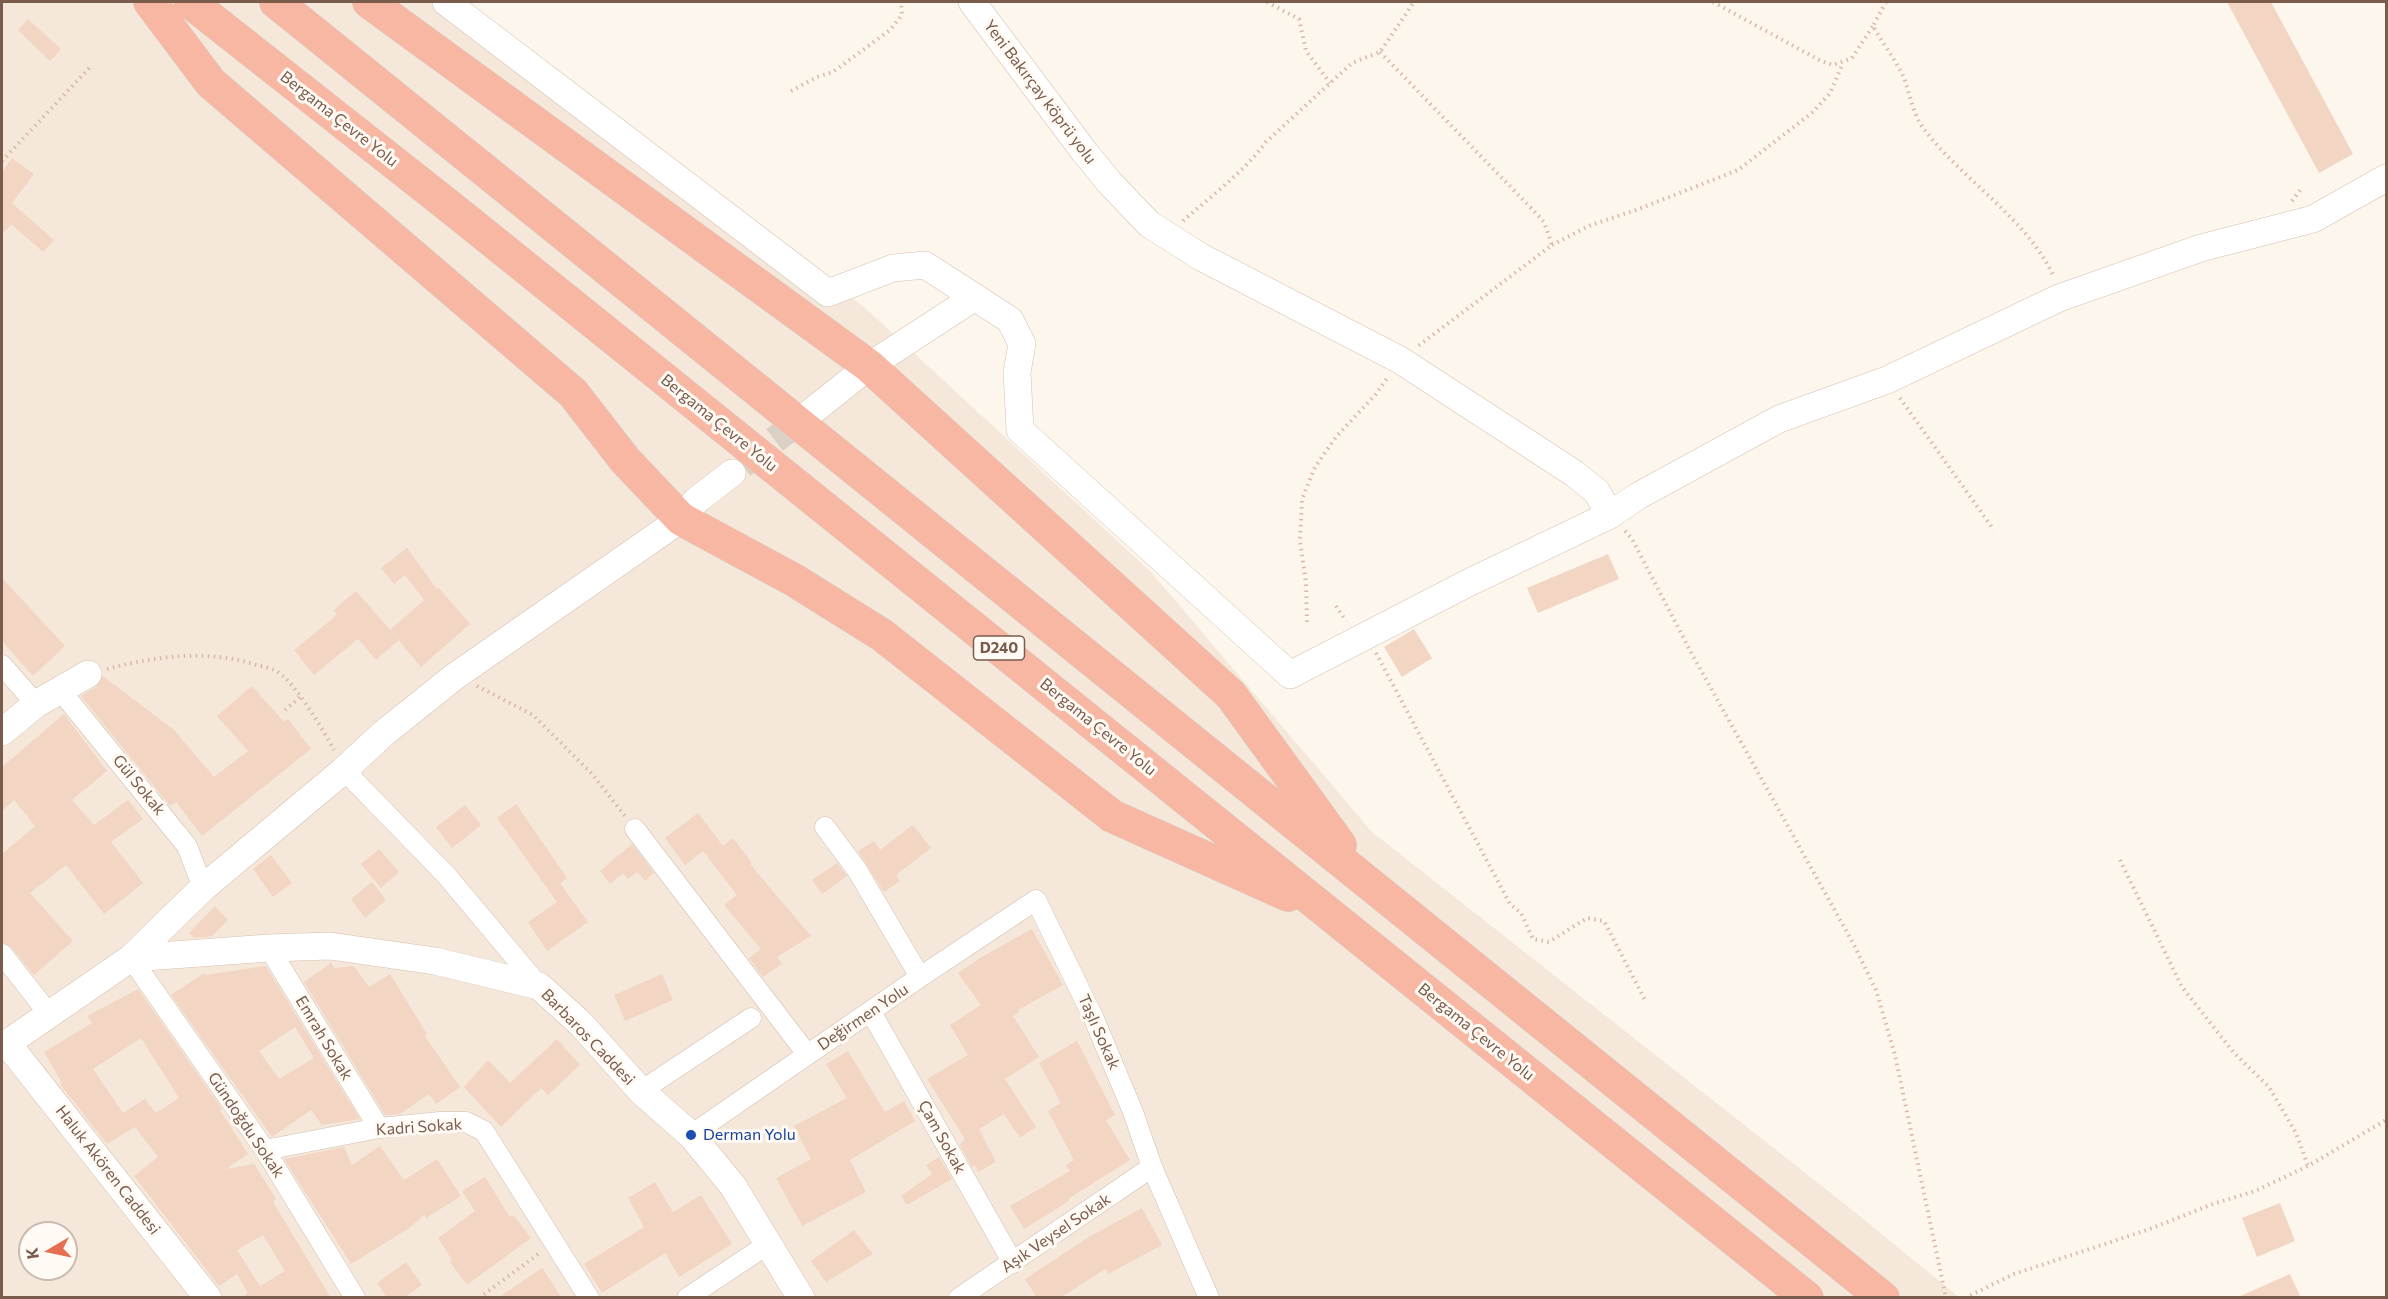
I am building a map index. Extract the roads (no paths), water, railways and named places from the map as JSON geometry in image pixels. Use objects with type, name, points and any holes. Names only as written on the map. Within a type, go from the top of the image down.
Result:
[{"type":"highway","points":[[150,2],[211,83],[573,393],[625,460],[681,519],[794,580],[882,635],[1112,816],[1329,913]]},
{"type":"highway","name":"Bergama Çevre Yolu","points":[[190,2],[467,220],[1807,1298]]},
{"type":"highway","name":"D240","points":[[276,2],[1883,1298]]},
{"type":"highway","points":[[369,2],[869,366],[1230,695],[1366,880]]},
{"type":"street","points":[[446,2],[828,293],[893,268],[925,265],[1010,320],[1022,344],[1017,372],[1020,430],[1290,675],[1468,583],[1610,515],[1638,496],[1779,419],[1887,380],[2059,298],[2201,248],[2313,219],[2386,178]]},
{"type":"street","name":"Yeni Bakırçay köprü yolu","points":[[972,2],[1083,150],[1109,182],[1149,224],[1202,257],[1400,360],[1575,474],[1597,492],[1610,515]]},
{"type":"street","points":[[810,413],[869,366],[975,297]]},
{"type":"street","points":[[4,1045],[131,958],[204,888],[344,770],[384,733],[454,677],[681,519],[697,500],[732,473]]},
{"type":"street","points":[[2,665],[36,704]]},
{"type":"street","points":[[2,732],[36,704],[88,674]]},
{"type":"street","name":"Gül Sokak","points":[[60,690],[87,720],[187,846],[204,888]]},
{"type":"street","points":[[344,770],[447,876],[539,986]]},
{"type":"street","points":[[825,827],[857,870],[920,977]]},
{"type":"street","points":[[635,829],[807,1054]]},
{"type":"street","name":"Değirmen Yolu","points":[[691,1135],[1036,900]]},
{"type":"street","name":"Taşlı Sokak","points":[[1036,900],[1094,1019],[1133,1112],[1152,1167],[1209,1298]]},
{"type":"street","name":"Barbaros Caddesi","points":[[131,958],[330,946],[435,961],[539,986],[581,1024],[641,1091],[691,1135],[733,1186],[801,1298]]},
{"type":"street","name":"Emrah Sokak","points":[[269,948],[379,1128]]},
{"type":"street","points":[[2,954],[49,1014]]},
{"type":"street","name":"Gündoğdu Sokak","points":[[131,958],[265,1150],[355,1298]]},
{"type":"street","name":"Çam Sokak","points":[[871,1012],[1013,1263]]},
{"type":"street","points":[[641,1091],[751,1018]]},
{"type":"street","name":"Haluk Akören Caddesi","points":[[4,1045],[208,1298]]},
{"type":"street","name":"Kadri Sokak","points":[[265,1150],[379,1128],[466,1122],[484,1131],[589,1298]]},
{"type":"street","name":"Aşık Veysel Sokak","points":[[959,1298],[1152,1167]]},
{"type":"street","points":[[687,1298],[768,1244]]},
{"type":"tunnel","points":[[742,465],[810,413]]},
{"type":"place","name":"Derman Yolu","points":[[691,1135]]}]
